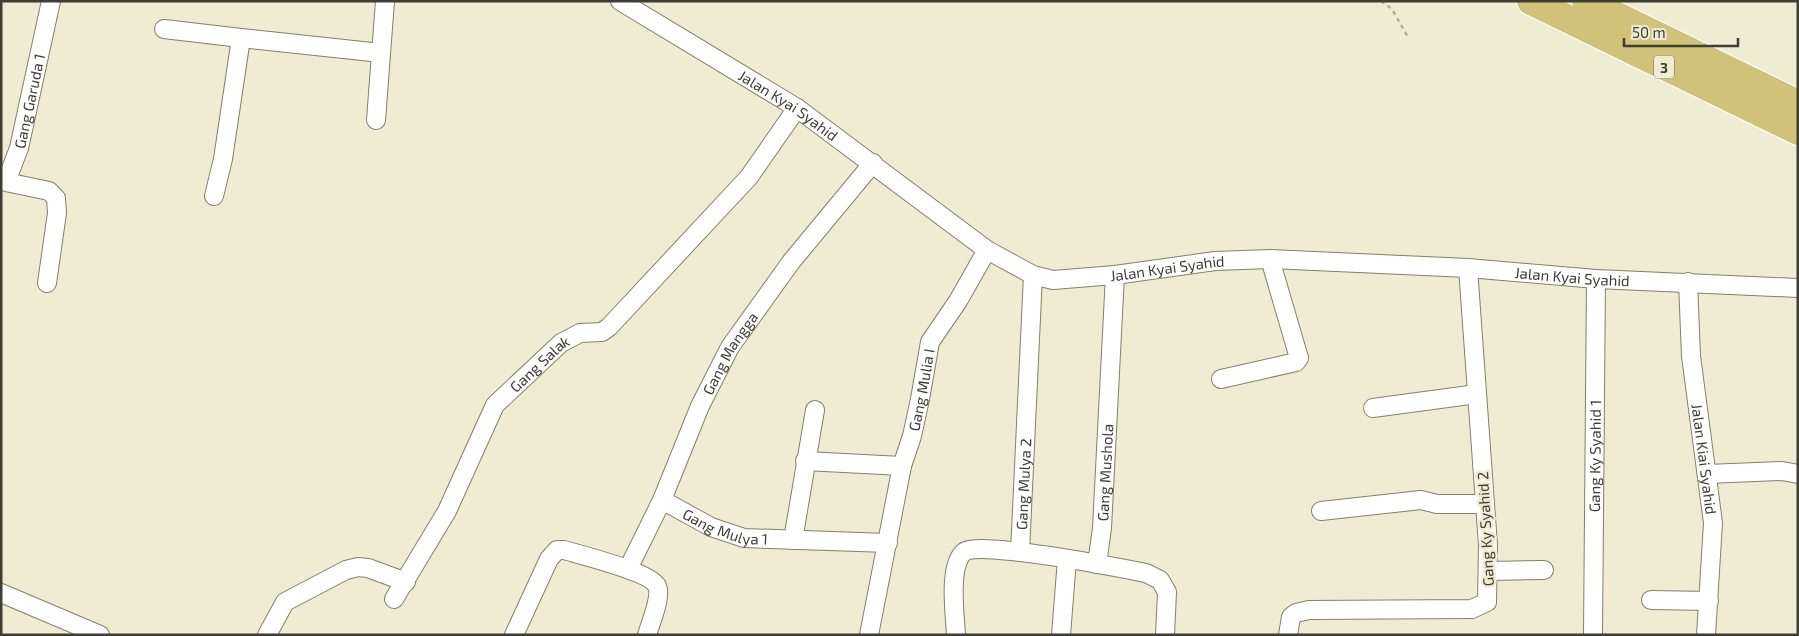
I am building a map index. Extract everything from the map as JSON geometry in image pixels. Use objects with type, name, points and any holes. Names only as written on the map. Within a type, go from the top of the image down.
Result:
[{"type":"highway","name":"3","points":[[1531,1],[1798,131]]},
{"type":"highway","name":"3","points":[[1586,1],[1798,104]]},
{"type":"street","name":"Gang Garuda 1","points":[[47,283],[57,213],[56,198],[49,191],[4,183],[19,148],[51,1]]},
{"type":"street","points":[[376,120],[385,1]]},
{"type":"street","name":"Jalan Kyai Syahid","points":[[620,1],[797,108],[987,250],[1033,274],[1053,280],[1115,275],[1215,261],[1270,259],[1468,268],[1596,278],[1798,288]]},
{"type":"street","points":[[164,29],[381,53]]},
{"type":"street","points":[[214,196],[223,159],[241,38]]},
{"type":"street","name":"Gang Salak","points":[[394,600],[446,510],[495,405],[561,343],[580,333],[602,332],[609,327],[748,176],[797,108]]},
{"type":"street","name":"Gang Mangga","points":[[628,569],[662,500],[700,406],[730,347],[791,262],[873,163]]},
{"type":"street","name":"Gang Mulia I","points":[[870,635],[902,466],[912,436],[930,342],[958,301],[987,250]]},
{"type":"street","points":[[1221,378],[1296,362],[1299,358],[1270,259]]},
{"type":"street","name":"Gang Ky Syahid 2","points":[[1288,635],[1291,617],[1296,613],[1308,610],[1472,608],[1482,606],[1486,602],[1489,571],[1468,268]]},
{"type":"street","name":"Gang Mulya 2","points":[[956,635],[954,571],[958,560],[964,552],[972,548],[1020,552],[1033,274]]},
{"type":"street","name":"Gang Mushola","points":[[1097,564],[1102,528],[1115,275]]},
{"type":"street","name":"Gang Ky Syahid 1","points":[[1593,635],[1596,278]]},
{"type":"street","name":"Jalan Kiai Syahid","points":[[1688,282],[1690,356],[1713,523],[1710,601],[1706,635]]},
{"type":"street","points":[[1373,408],[1477,394]]},
{"type":"street","points":[[793,540],[815,410]]},
{"type":"street","points":[[805,461],[902,466]]},
{"type":"street","points":[[1707,474],[1782,471],[1798,474]]},
{"type":"street","name":"Gang Mulya 1","points":[[662,500],[711,527],[744,538],[888,543]]},
{"type":"street","points":[[1321,511],[1421,500],[1437,504],[1485,504]]},
{"type":"street","points":[[514,635],[553,553],[564,550],[628,569],[650,579],[657,586],[658,594],[646,635]]},
{"type":"street","points":[[1020,552],[1146,573],[1160,580],[1167,592],[1165,635]]},
{"type":"street","points":[[1062,635],[1067,559]]},
{"type":"street","points":[[267,635],[285,602],[346,570],[358,567],[368,568],[406,582]]},
{"type":"street","points":[[1489,571],[1544,570]]},
{"type":"street","points":[[1,593],[100,635]]},
{"type":"street","points":[[1651,600],[1710,601]]},
{"type":"path","points":[[1381,1],[1392,8],[1409,39]]}]
